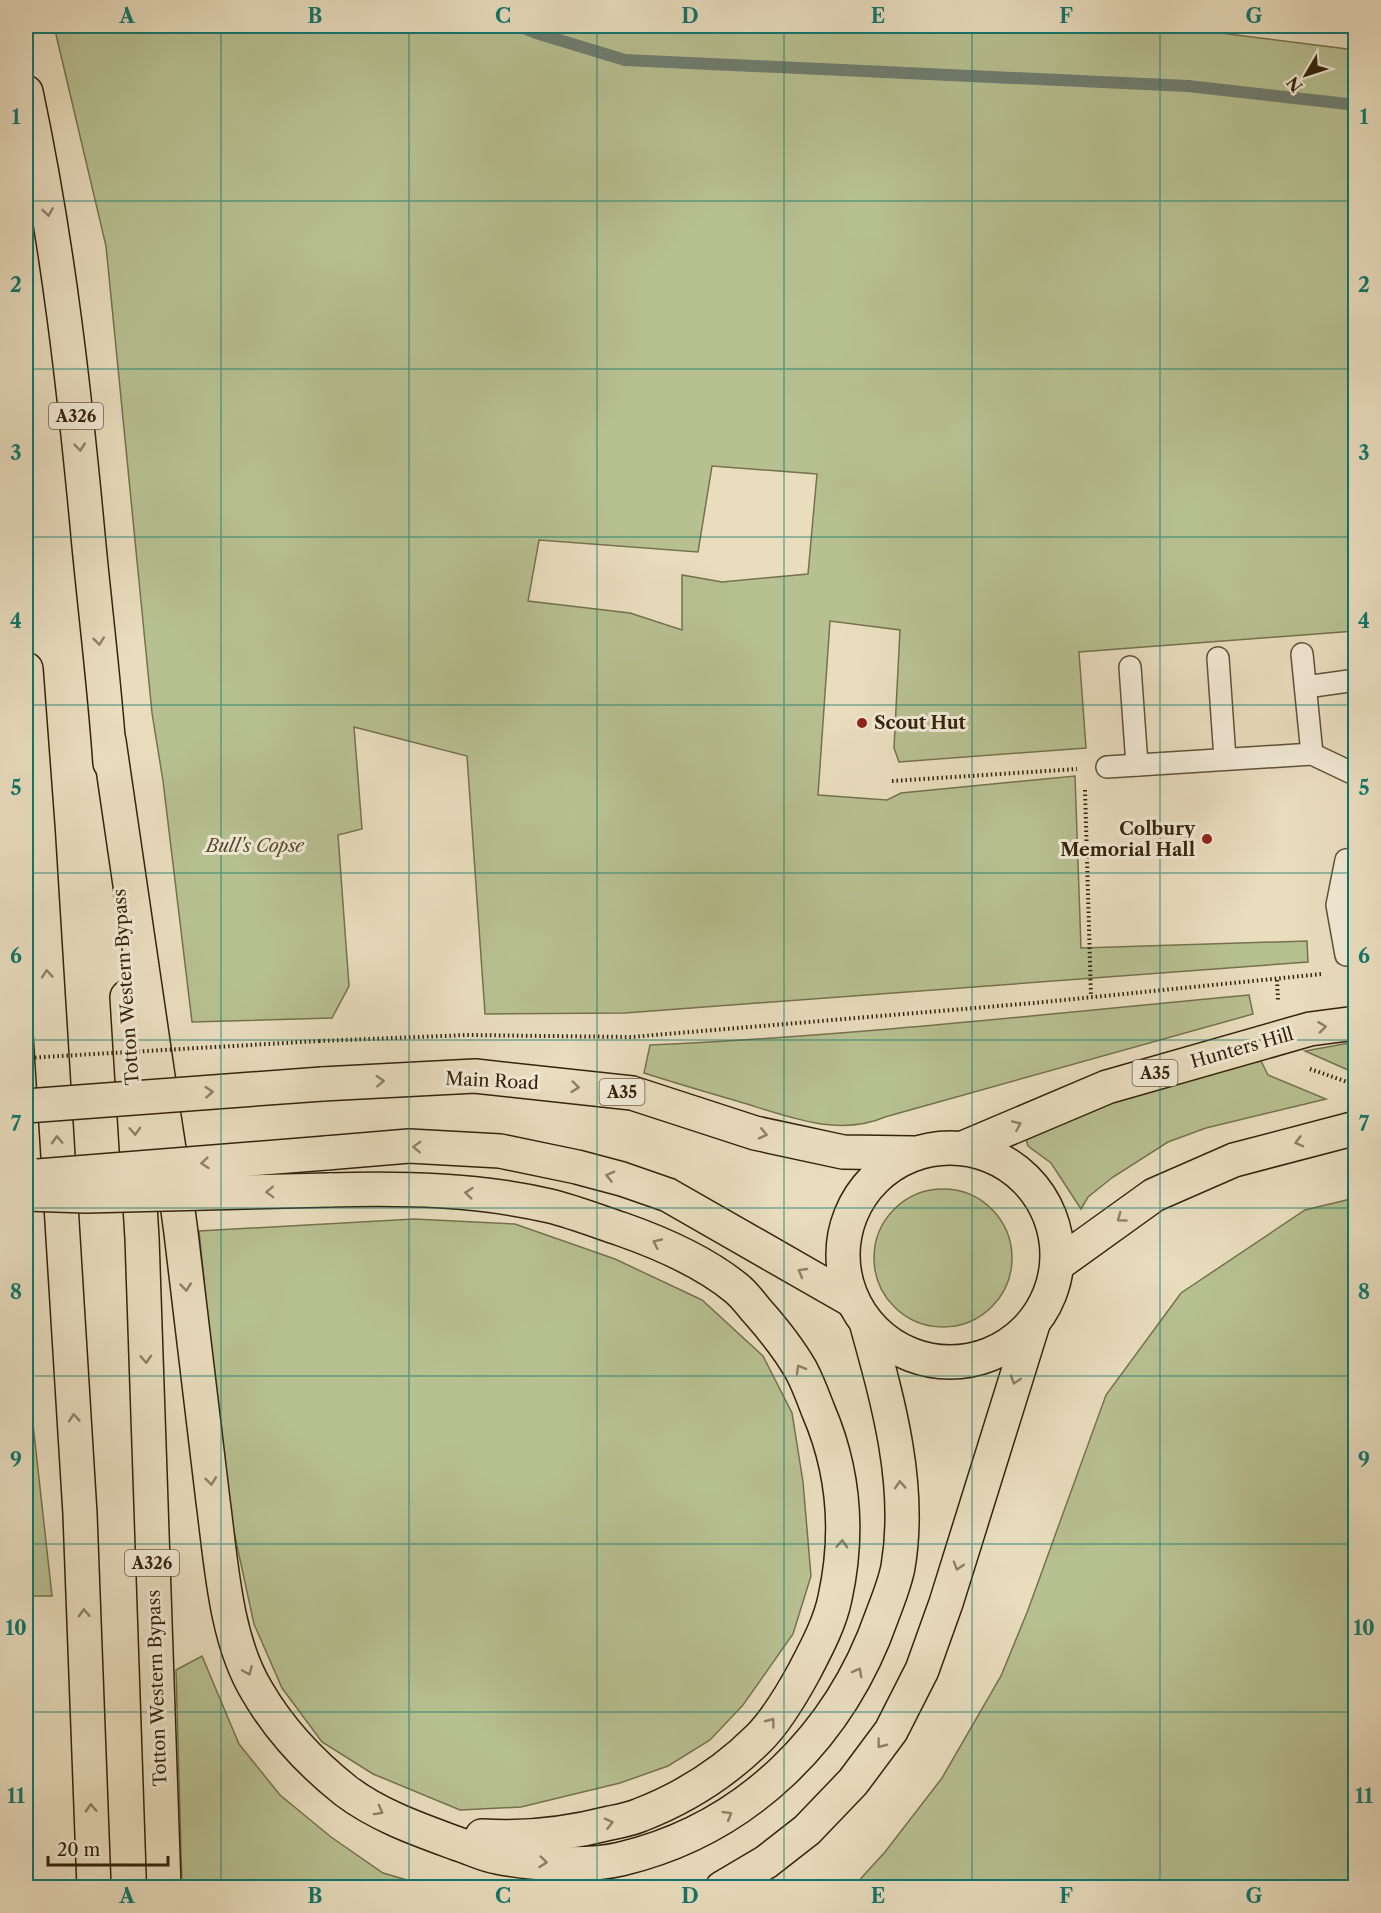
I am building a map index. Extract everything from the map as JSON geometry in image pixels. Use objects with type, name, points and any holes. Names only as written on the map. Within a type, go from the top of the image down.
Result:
[{"type":"main road","name":"Totton Western Bypass","points":[[26,92],[61,294],[79,441],[109,741],[142,1238],[164,1887]]},
{"type":"main road","points":[[26,669],[80,1514],[94,1887]]},
{"type":"main road","points":[[109,741],[180,1229],[224,1588],[238,1649],[255,1689],[283,1728],[317,1766],[351,1794],[400,1822],[495,1857],[563,1864],[617,1861],[707,1828],[741,1807],[783,1773],[819,1731],[850,1688],[872,1646],[897,1568],[902,1512],[899,1465],[881,1375],[844,1272],[843,1242],[851,1213],[866,1187],[888,1167],[915,1153],[939,1148],[963,1148],[995,1157],[1022,1175],[1043,1201],[1055,1231],[1058,1264],[1050,1296],[1033,1324],[946,1603],[921,1670],[891,1731],[853,1782],[807,1830],[766,1862],[722,1887]]},
{"type":"main road","name":"Hunters Hill","points":[[963,1148],[1107,1087],[1310,1029],[1356,1023]]},
{"type":"main road","name":"Main Road","points":[[26,1106],[322,1084],[475,1076],[632,1093],[755,1133],[843,1152],[915,1153]]},
{"type":"main road","points":[[1058,1264],[1154,1195],[1234,1160],[1356,1128]]},
{"type":"main road","points":[[26,1177],[409,1146],[500,1151],[577,1167],[668,1195],[860,1312],[890,1344],[918,1358],[949,1363],[981,1358],[1010,1345],[1033,1324]]},
{"type":"main road","points":[[26,1194],[86,1196],[395,1188],[462,1192],[552,1206],[647,1239],[695,1261],[737,1289],[773,1329],[802,1371],[824,1422],[839,1476],[843,1507],[842,1552],[835,1600],[818,1645],[792,1694],[760,1736],[717,1774],[639,1816],[551,1836],[507,1838],[426,1832]]},
{"type":"lane","points":[[1302,654],[1312,754]]},
{"type":"lane","points":[[1218,658],[1225,759]]},
{"type":"lane","points":[[1130,667],[1137,765]]},
{"type":"lane","points":[[1306,687],[1356,680]]},
{"type":"lane","points":[[1107,767],[1312,754],[1356,772]]},
{"type":"lane","points":[[1346,955],[1337,905],[1346,860],[1356,859]]},
{"type":"path","points":[[892,781],[1107,767]]},
{"type":"path","points":[[1084,768],[1091,998]]},
{"type":"path","points":[[26,1059],[319,1041],[467,1035],[631,1037],[1091,998],[1330,973]]},
{"type":"green space","name":"Bull's Copse","points":[[54,26],[1165,26],[1355,50],[1355,631],[1079,652],[1086,748],[899,762],[894,748],[900,630],[830,621],[818,795],[887,800],[901,793],[1075,776],[1081,948],[1307,941],[1308,962],[625,1013],[485,1014],[467,756],[354,727],[362,829],[338,835],[349,986],[332,1018],[192,1022],[163,781],[152,713],[106,246]],"holes":[[[712,466],[817,474],[808,574],[722,582],[682,575],[682,630],[630,613],[528,601],[539,540],[698,552]]]},
{"type":"green space","points":[[1249,995],[1253,1014],[867,1123],[829,1125],[792,1118],[644,1073],[650,1045],[875,1030]]},
{"type":"green space","points":[[1355,1042],[1355,1073],[1305,1051]]},
{"type":"green space","points":[[1261,1061],[1268,1075],[1326,1099],[1206,1128],[1168,1142],[1113,1177],[1088,1197],[1081,1209],[1051,1163],[1028,1146],[1025,1136],[1146,1086]]},
{"type":"green space","points":[[943,1189],[969,1194],[992,1209],[1007,1232],[1012,1258],[1007,1284],[992,1307],[969,1322],[943,1327],[917,1322],[894,1307],[879,1284],[874,1258],[879,1232],[894,1209],[917,1194]]},
{"type":"green space","points":[[1355,1198],[1355,1887],[853,1887],[885,1852],[942,1778],[1001,1676],[1028,1610],[1106,1395],[1181,1293],[1305,1210]]},
{"type":"green space","points":[[414,1219],[515,1224],[615,1259],[702,1300],[763,1356],[792,1413],[803,1482],[811,1576],[793,1634],[743,1705],[710,1740],[668,1766],[620,1783],[521,1807],[460,1810],[373,1774],[322,1742],[282,1688],[254,1624],[226,1495],[199,1231]]},
{"type":"green space","points":[[26,1361],[52,1596],[26,1596]]},
{"type":"green space","points":[[202,1656],[239,1744],[280,1795],[331,1837],[383,1873],[431,1887],[182,1887],[176,1670]]},
{"type":"waterway","points":[[519,26],[625,60],[1188,86],[1356,105]]},
{"type":"place","name":"Scout Hut","points":[[862,723]]},
{"type":"place","name":"Colbury Memorial Hall","points":[[1207,839]]}]
